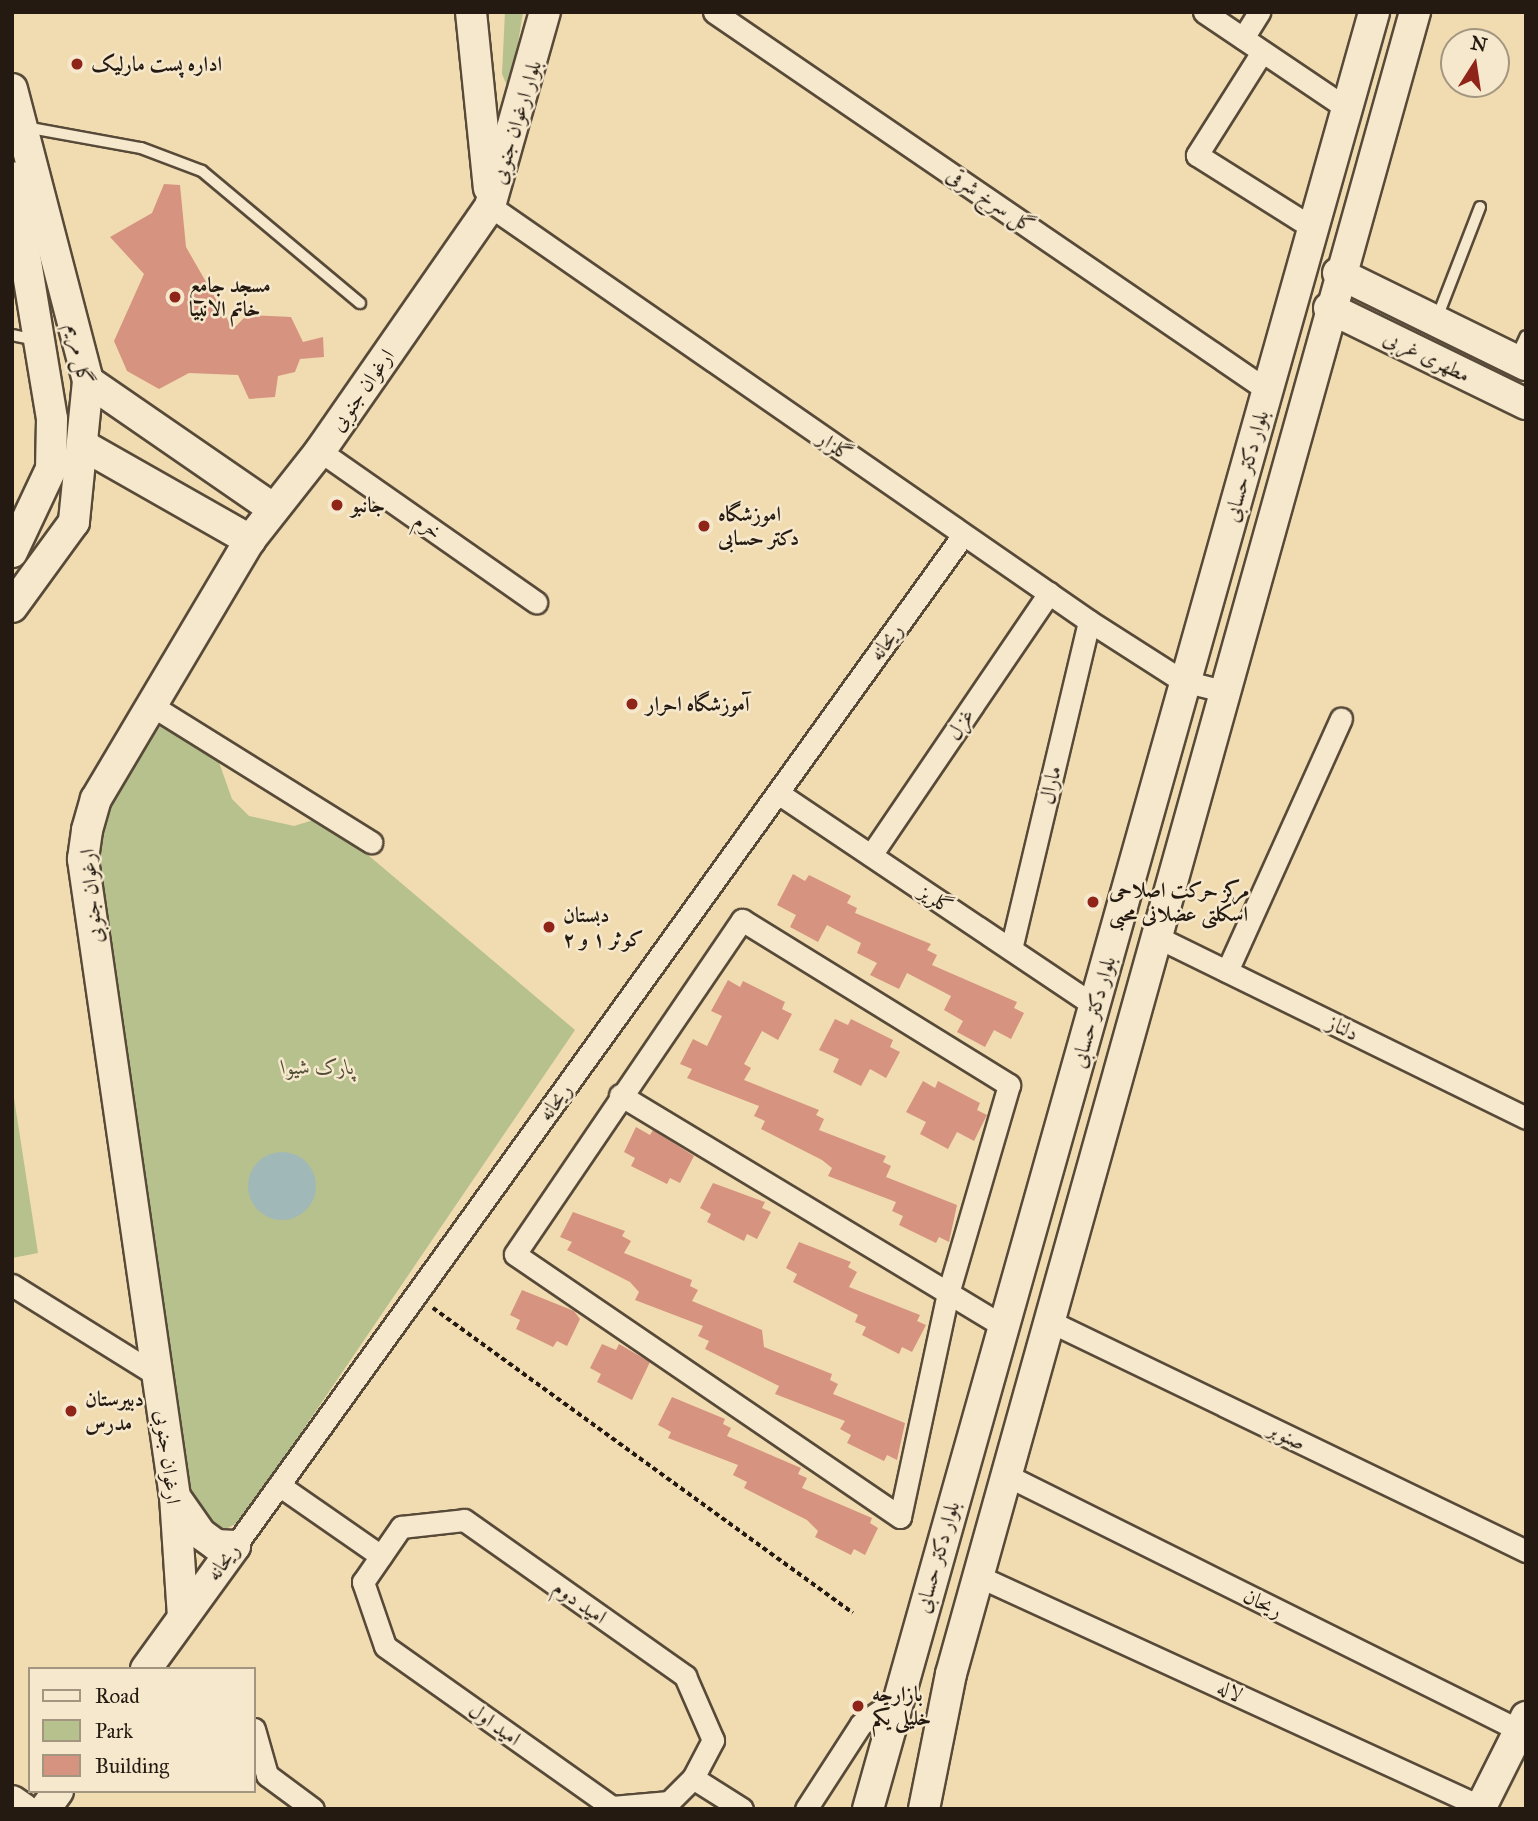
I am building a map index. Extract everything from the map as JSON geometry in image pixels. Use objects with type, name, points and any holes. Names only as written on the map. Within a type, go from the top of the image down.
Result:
[{"type":"main road","name":"بلوار ارغوان جنوبی","points":[[471,12],[490,206]]},
{"type":"main road","name":"بلوار ارغوان جنوبی","points":[[490,206],[545,12]]},
{"type":"main road","name":"بلوار دکتر حسابی","points":[[867,1809],[1002,1325],[1095,1006],[1183,681],[1374,12]]},
{"type":"main road","name":"بلوار دکتر حسابی","points":[[923,1809],[978,1576],[1160,938],[1223,691],[1338,273],[1415,12]]},
{"type":"main road","name":"گل مریم","points":[[12,89],[25,127],[88,381],[86,447],[74,522],[12,607]]},
{"type":"main road","name":"گل مریم","points":[[12,177],[25,338],[52,419],[51,469],[12,552]]},
{"type":"main road","name":"ارغوان جنوبی","points":[[183,1617],[175,1497],[83,859],[96,799],[250,540],[272,508],[320,451],[490,206]]},
{"type":"main road","name":"مطهری غربی","points":[[1338,273],[1424,315],[1522,353]]},
{"type":"main road","name":"مطهری غربی","points":[[1329,308],[1526,404]]},
{"type":"main road","points":[[1396,341],[1394,324],[1424,315]]},
{"type":"main road","points":[[88,381],[272,508]]},
{"type":"main road","points":[[86,447],[250,540]]},
{"type":"main road","points":[[175,1497],[201,1534],[216,1545],[235,1546]]},
{"type":"main road","name":"ریحانه","points":[[147,1667],[235,1546]]},
{"type":"main road","points":[[1482,1808],[1522,1724]]},
{"type":"main road","points":[[45,1809],[57,1793]]},
{"type":"main road","points":[[12,1801],[24,1809]]},
{"type":"street","name":"گل سرخ شرقی","points":[[714,12],[1267,390]]},
{"type":"street","points":[[1204,12],[1346,107]]},
{"type":"street","points":[[1243,38],[1259,12]]},
{"type":"street","points":[[1262,52],[1197,155],[1313,228]]},
{"type":"street","name":"گلزار","points":[[490,206],[1088,621],[1183,681],[1223,691]]},
{"type":"street","name":"خرم","points":[[320,451],[536,602]]},
{"type":"street","name":"ریحانه","points":[[235,1546],[963,536]]},
{"type":"street","name":"غزل","points":[[871,855],[1049,593]]},
{"type":"street","name":"مارال","points":[[1011,949],[1088,621]]},
{"type":"street","points":[[153,707],[371,842]]},
{"type":"street","points":[[1227,971],[1340,719]]},
{"type":"street","name":"گلریز","points":[[778,793],[1095,1006]]},
{"type":"street","points":[[741,920],[1009,1085],[948,1293],[900,1517],[514,1254],[620,1095],[741,920]]},
{"type":"street","name":"دلناز","points":[[1160,938],[1526,1118]]},
{"type":"street","points":[[620,1095],[1002,1325]]},
{"type":"street","points":[[12,1285],[158,1376]]},
{"type":"street","name":"صنوبر","points":[[1049,1321],[1526,1551]]},
{"type":"street","name":"ریحان","points":[[1006,1475],[1522,1724]]},
{"type":"street","points":[[279,1485],[381,1556]]},
{"type":"street","name":"امید دوم","points":[[381,1556],[401,1527],[464,1520],[674,1668],[685,1676],[713,1740],[693,1779]]},
{"type":"street","name":"امید اول","points":[[381,1556],[363,1582],[385,1646],[612,1807],[669,1802],[693,1779]]},
{"type":"street","name":"لاله","points":[[978,1576],[1482,1808]]},
{"type":"street","points":[[806,1809],[861,1724],[899,1698]]},
{"type":"street","points":[[256,1736],[267,1775],[313,1809]]},
{"type":"street","points":[[693,1779],[742,1809]]},
{"type":"lane","points":[[25,127],[141,148],[202,171],[360,303]]},
{"type":"lane","points":[[1424,315],[1479,207]]},
{"type":"path","points":[[415,1296],[853,1613]]},
{"type":"green space","points":[[505,12],[523,12],[510,93],[502,74]]},
{"type":"green space","name":"پارک شیوا","points":[[165,713],[215,751],[232,799],[249,816],[294,826],[323,817],[575,1030],[241,1521],[222,1531],[209,1530],[193,1504],[95,870],[101,812]]},
{"type":"green space","points":[[12,1085],[38,1253],[12,1258]]},
{"type":"water","points":[[275,1152],[289,1152],[301,1157],[311,1167],[316,1186],[311,1205],[301,1215],[289,1220],[275,1220],[263,1215],[253,1205],[248,1193],[248,1179],[253,1167],[263,1157]]},
{"type":"building","name":"مسجد جامع خاتم الانبیا","points":[[164,184],[180,185],[186,247],[233,329],[247,315],[291,317],[303,342],[323,337],[324,357],[300,359],[295,372],[278,376],[275,397],[249,399],[238,375],[189,373],[159,389],[127,371],[114,341],[144,274],[110,237],[152,213]]},
{"type":"building","points":[[793,874],[805,881],[809,875],[851,896],[847,903],[857,908],[855,913],[931,944],[927,950],[937,955],[932,965],[1017,1002],[1014,1008],[1024,1013],[1011,1039],[994,1030],[985,1047],[957,1032],[963,1021],[944,1010],[951,996],[907,973],[899,989],[870,975],[877,963],[857,953],[861,943],[827,925],[818,942],[790,927],[796,915],[777,905]]},
{"type":"building","points":[[728,980],[740,987],[743,981],[785,1002],[782,1009],[792,1014],[778,1040],[762,1031],[744,1064],[751,1068],[744,1080],[819,1110],[816,1115],[824,1119],[819,1130],[886,1156],[883,1162],[891,1166],[886,1177],[957,1205],[949,1242],[939,1237],[936,1243],[899,1225],[903,1216],[892,1211],[896,1202],[828,1176],[832,1168],[822,1160],[761,1129],[765,1121],[754,1116],[759,1106],[687,1078],[692,1069],[680,1064],[693,1039],[707,1046],[722,1016],[711,1011]]},
{"type":"building","points":[[835,1019],[848,1025],[851,1019],[893,1040],[890,1047],[900,1052],[886,1078],[870,1069],[861,1086],[833,1072],[839,1059],[819,1050]]},
{"type":"building","points":[[923,1081],[935,1088],[938,1081],[980,1103],[977,1110],[987,1115],[974,1141],[957,1132],[948,1149],[920,1134],[926,1122],[906,1112]]},
{"type":"building","points":[[636,1127],[650,1135],[653,1130],[694,1156],[680,1183],[670,1178],[667,1184],[631,1166],[635,1158],[624,1152]]},
{"type":"building","points":[[713,1183],[765,1202],[762,1208],[771,1212],[757,1239],[747,1234],[744,1241],[707,1222],[711,1214],[700,1208]]},
{"type":"building","points":[[573,1212],[625,1231],[622,1236],[631,1241],[624,1253],[692,1280],[690,1286],[698,1290],[692,1301],[762,1330],[764,1347],[832,1374],[830,1380],[838,1384],[833,1394],[905,1423],[897,1460],[887,1455],[884,1461],[847,1443],[851,1435],[840,1429],[845,1421],[775,1394],[779,1386],[705,1349],[709,1341],[698,1336],[703,1326],[635,1300],[639,1292],[630,1282],[567,1250],[572,1242],[560,1237]]},
{"type":"building","points":[[799,1242],[851,1262],[848,1267],[857,1272],[849,1287],[920,1315],[917,1321],[926,1325],[912,1352],[902,1347],[899,1354],[862,1335],[866,1327],[855,1322],[858,1315],[793,1282],[797,1274],[786,1268]]},
{"type":"building","points":[[522,1290],[574,1311],[580,1319],[567,1346],[557,1341],[553,1347],[516,1329],[520,1320],[510,1315]]},
{"type":"building","points":[[602,1344],[616,1350],[619,1344],[650,1362],[632,1400],[597,1382],[601,1374],[590,1368]]},
{"type":"building","points":[[672,1397],[725,1419],[723,1424],[731,1428],[727,1436],[801,1468],[798,1474],[807,1478],[802,1488],[872,1518],[870,1523],[878,1528],[865,1555],[854,1549],[851,1555],[815,1537],[818,1531],[807,1520],[744,1488],[747,1482],[733,1475],[738,1465],[668,1438],[671,1432],[658,1425]]},
{"type":"place","name":"اداره پست مارلیک","points":[[77,64]]},
{"type":"place","name":"مسجد جامع خاتم الانبیا","points":[[175,297]]},
{"type":"place","name":"جانبو","points":[[337,505]]},
{"type":"place","name":"اموزشگاه دکتر حسابی","points":[[704,526]]},
{"type":"place","name":"آموزشگاه احرار","points":[[632,704]]},
{"type":"place","name":"مرکز حرکت اصلاحی اسکلتی عضلانی محبی","points":[[1093,902]]},
{"type":"place","name":"دبستان کوثر ۱ و ۲","points":[[549,927]]},
{"type":"place","name":"دبیرستان مدرس","points":[[71,1411]]},
{"type":"place","name":"بازارچه خلیلی یکم","points":[[858,1706]]}]
